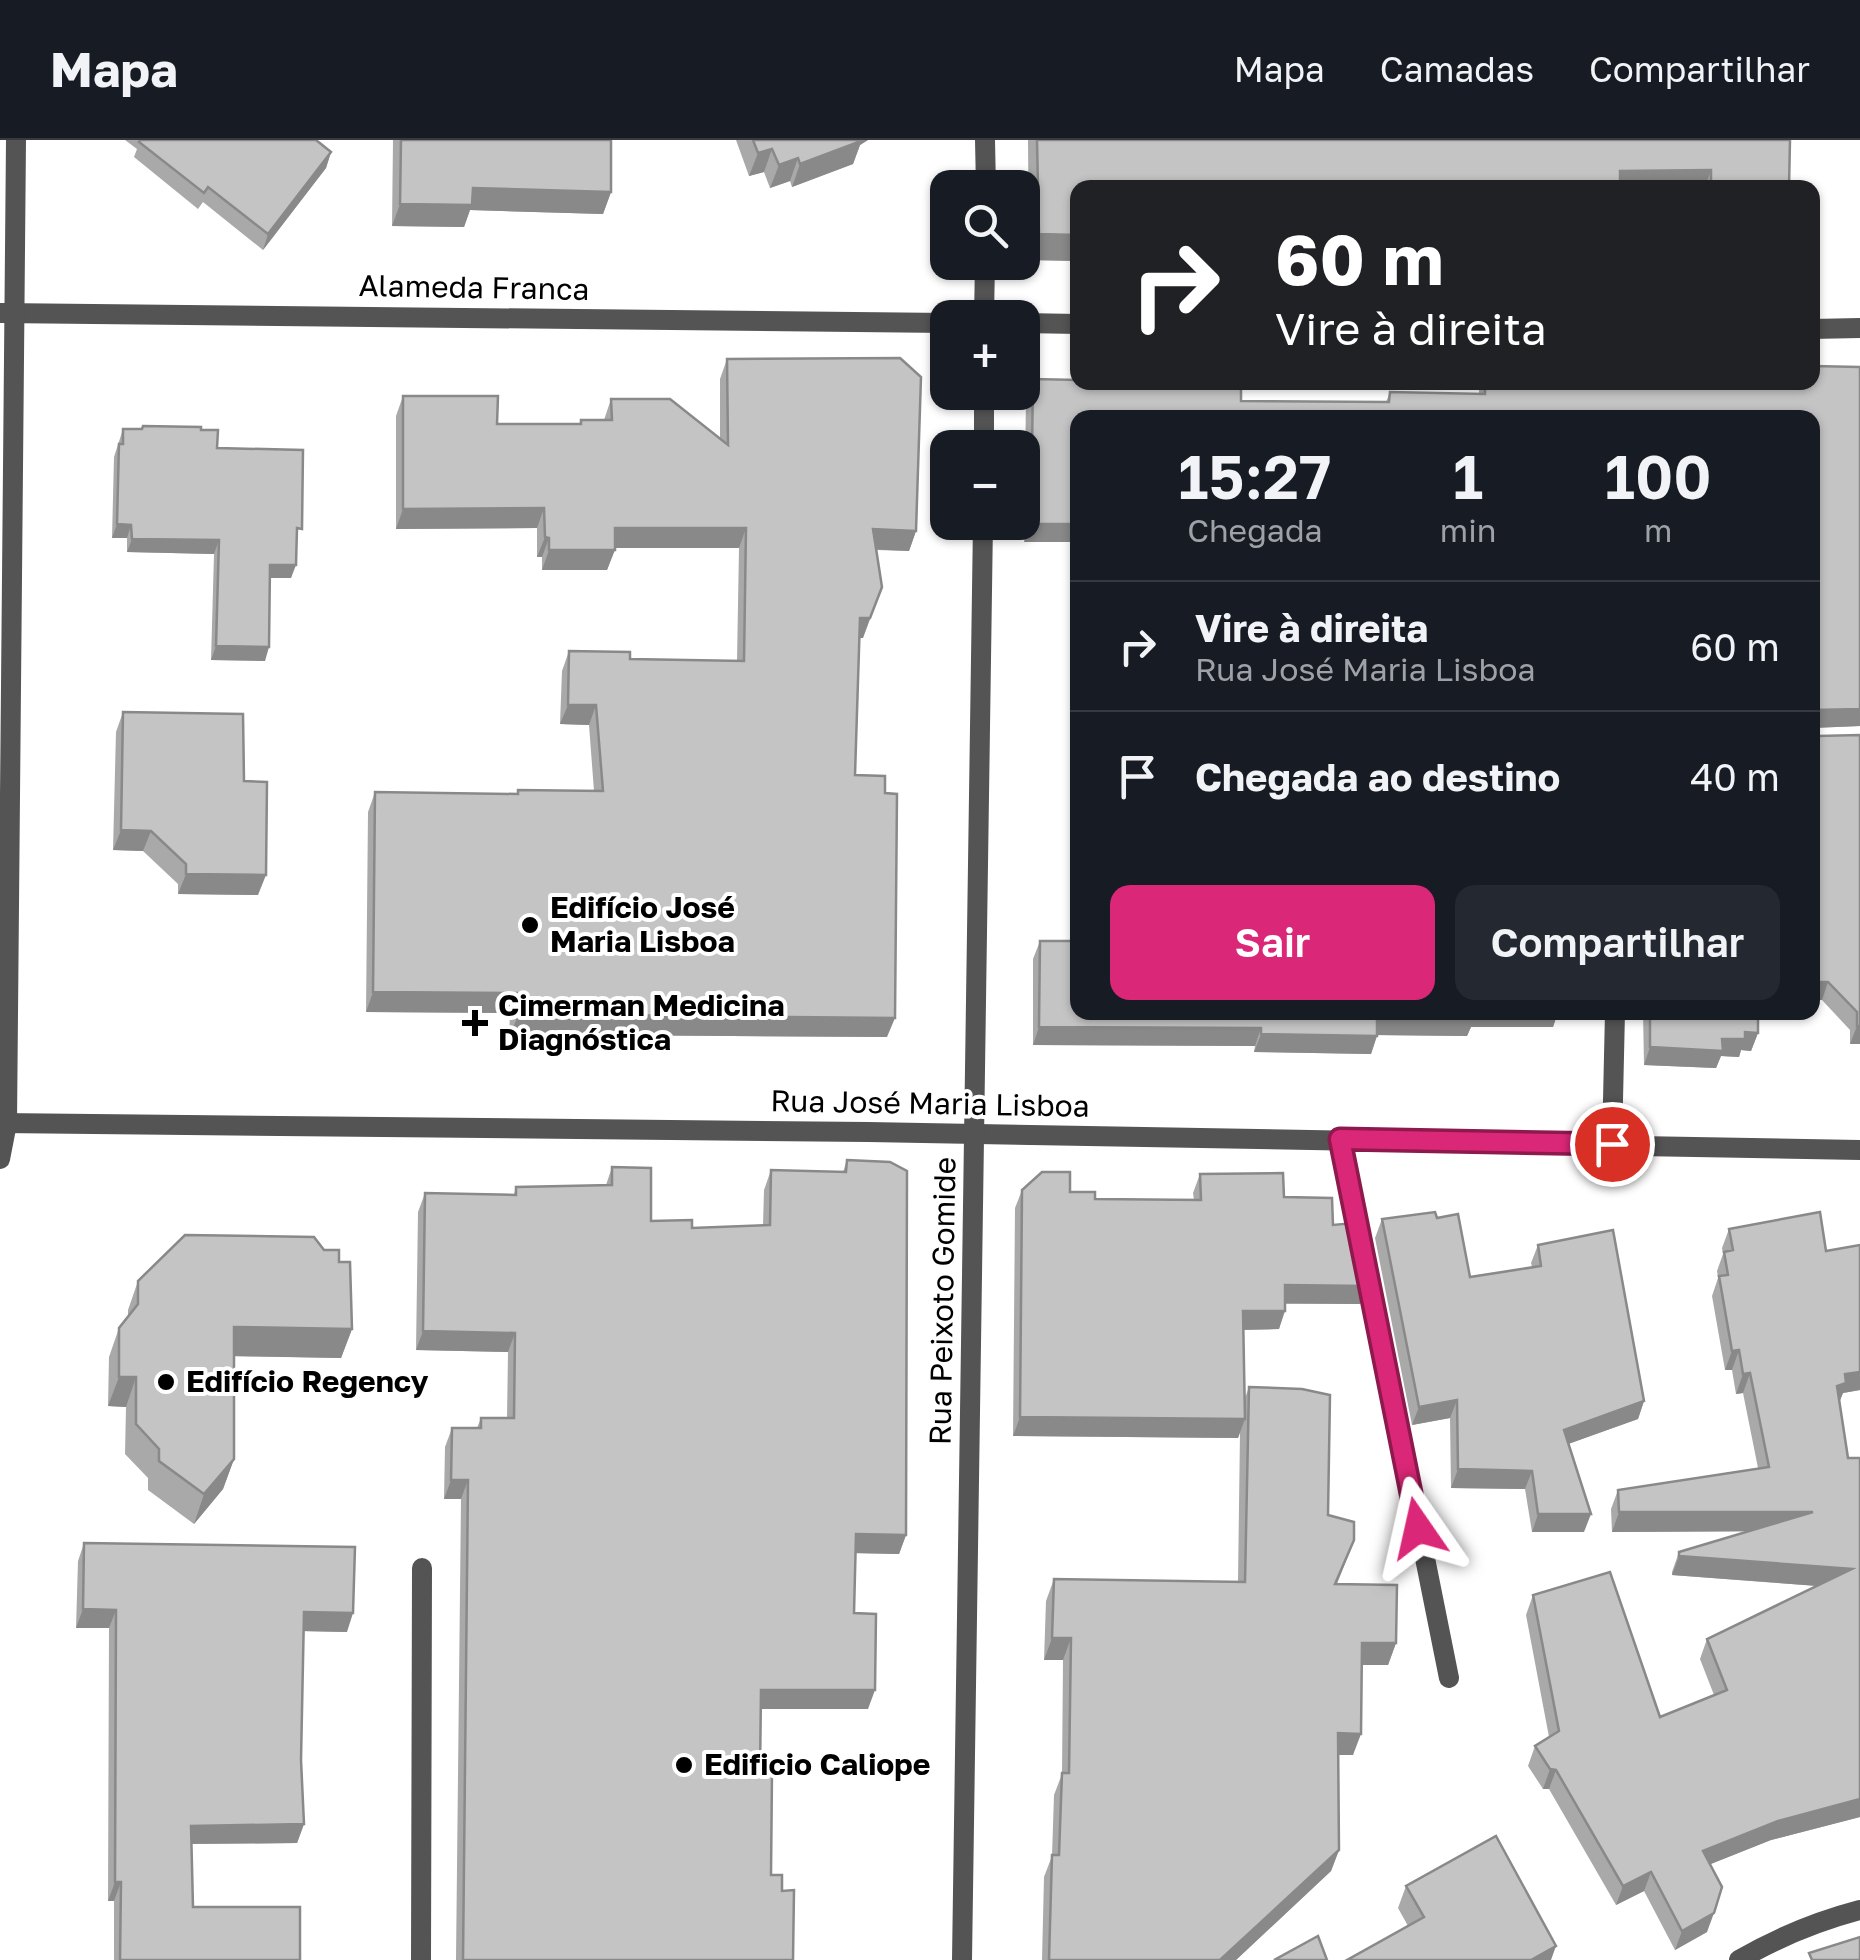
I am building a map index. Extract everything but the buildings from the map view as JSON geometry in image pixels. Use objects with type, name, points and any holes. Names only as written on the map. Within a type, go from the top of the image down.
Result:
[{"type":"street","points":[[0,1159],[4,1123],[8,314],[16,140]]},
{"type":"street","points":[[985,140],[986,170]]},
{"type":"street","name":"Alameda Franca","points":[[8,314],[930,323]]},
{"type":"street","points":[[1040,324],[1070,324]]},
{"type":"street","points":[[1820,328],[1860,328]]},
{"type":"street","name":"Rua Peixoto Gomide","points":[[962,1960],[982,540]]},
{"type":"street","points":[[1612,1144],[1614,1020]]},
{"type":"street","name":"Rua José Maria Lisboa","points":[[4,1123],[1340,1139],[1860,1150]]},
{"type":"street","points":[[1340,1139],[1448,1678]]},
{"type":"street","points":[[420,1960],[422,1568]]},
{"type":"street","points":[[1740,1960],[1829,1918],[1860,1910]]},
{"type":"place","name":"Edifício José Maria Lisboa","points":[[530,925]]},
{"type":"place","name":"Cimerman Medicina Diagnóstica","points":[[475,1023]]},
{"type":"place","name":"Edifício Regency","points":[[166,1382]]},
{"type":"place","name":"Edificio Caliope","points":[[684,1765]]},
{"type":"route","points":[[1418,1528],[1340,1139],[1612,1144]]}]
